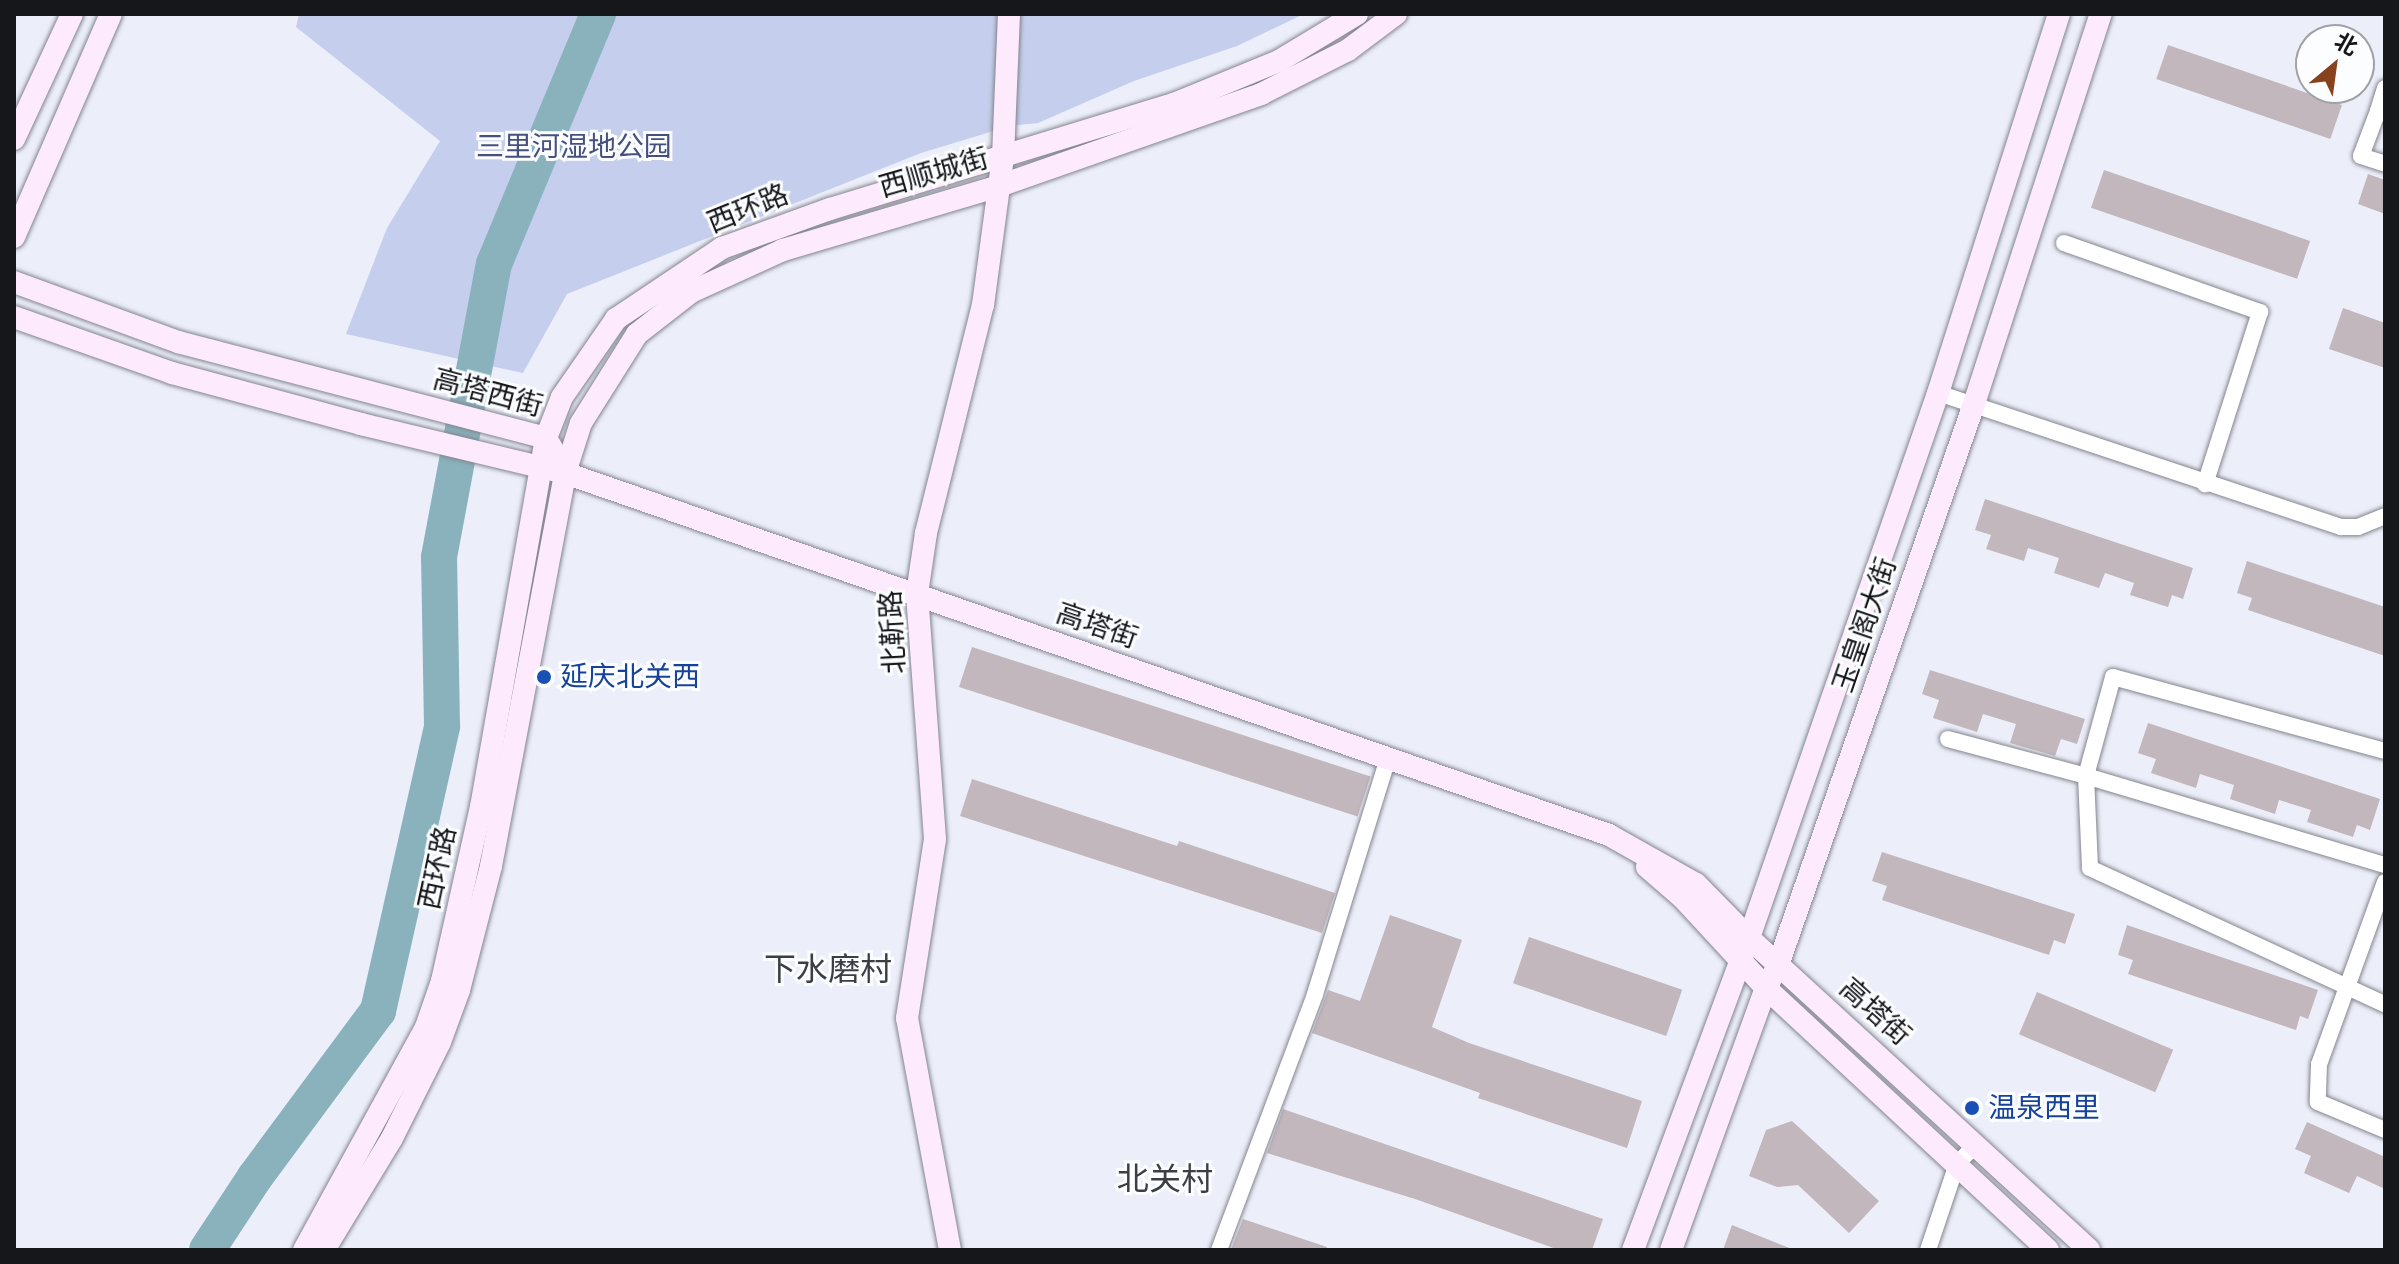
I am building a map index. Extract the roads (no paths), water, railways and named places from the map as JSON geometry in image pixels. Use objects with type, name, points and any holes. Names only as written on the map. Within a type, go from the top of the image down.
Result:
[{"type":"street","points":[[14,139],[72,14]]},
{"type":"street","points":[[14,237],[111,14]]},
{"type":"street","name":"北靳路","points":[[950,1250],[907,1018],[935,839],[917,594],[926,533],[983,305],[1003,157],[1009,14]]},
{"type":"street","name":"西顺城街","points":[[1003,157],[1174,104],[1279,61],[1357,14]]},
{"type":"street","name":"西顺城街","points":[[565,473],[581,423],[637,334],[691,292],[783,250],[999,186],[1261,94],[1348,50],[1396,14]]},
{"type":"street","name":"玉皇阁大街","points":[[1633,1250],[1749,938],[1938,393],[2059,14]]},
{"type":"street","name":"玉皇阁大街","points":[[1671,1250],[1766,988],[1778,965],[1974,404],[2101,14]]},
{"type":"street","points":[[2385,88],[2382,113],[2361,156],[2385,164]]},
{"type":"street","name":"西环路","points":[[304,1250],[426,1027],[442,981],[481,807],[539,468],[546,438],[562,397],[616,319],[722,248],[830,209],[1003,157]]},
{"type":"street","points":[[2064,243],[2260,312],[2205,484]]},
{"type":"street","name":"高塔西街","points":[[14,282],[178,342],[546,438],[565,473]]},
{"type":"street","points":[[14,317],[172,373],[361,424],[565,473]]},
{"type":"street","points":[[1938,393],[2341,527],[2358,527],[2385,516]]},
{"type":"street","name":"西环路","points":[[324,1250],[392,1138],[440,1042],[459,990],[491,866],[565,473]]},
{"type":"street","name":"高塔街","points":[[565,473],[1609,835],[1696,884],[1749,938],[2089,1250]]},
{"type":"street","points":[[2385,751],[2113,677],[2086,776],[2090,868],[2385,1004]]},
{"type":"street","points":[[1948,739],[2086,776],[2385,865]]},
{"type":"street","points":[[1219,1250],[1315,994],[1388,758]]},
{"type":"street","name":"高塔街","points":[[1609,835],[1683,898],[1766,988],[2048,1250]]},
{"type":"street","points":[[2385,882],[2319,1064],[2318,1102],[2385,1130]]},
{"type":"street","points":[[1928,1250],[1957,1164],[1976,1144]]},
{"type":"waterway","points":[[207,1250],[255,1177],[378,1011],[442,726],[439,557],[494,264],[598,14]]},
{"type":"place","name":"延庆北关西","points":[[544,677]]},
{"type":"place","name":"温泉西里","points":[[1972,1108]]},
{"type":"district","name":"下水磨村","points":[[828,970]]},
{"type":"district","name":"北关村","points":[[1165,1180]]},
{"type":"park label","name":"三里河湿地公园","points":[[574,147]]}]
